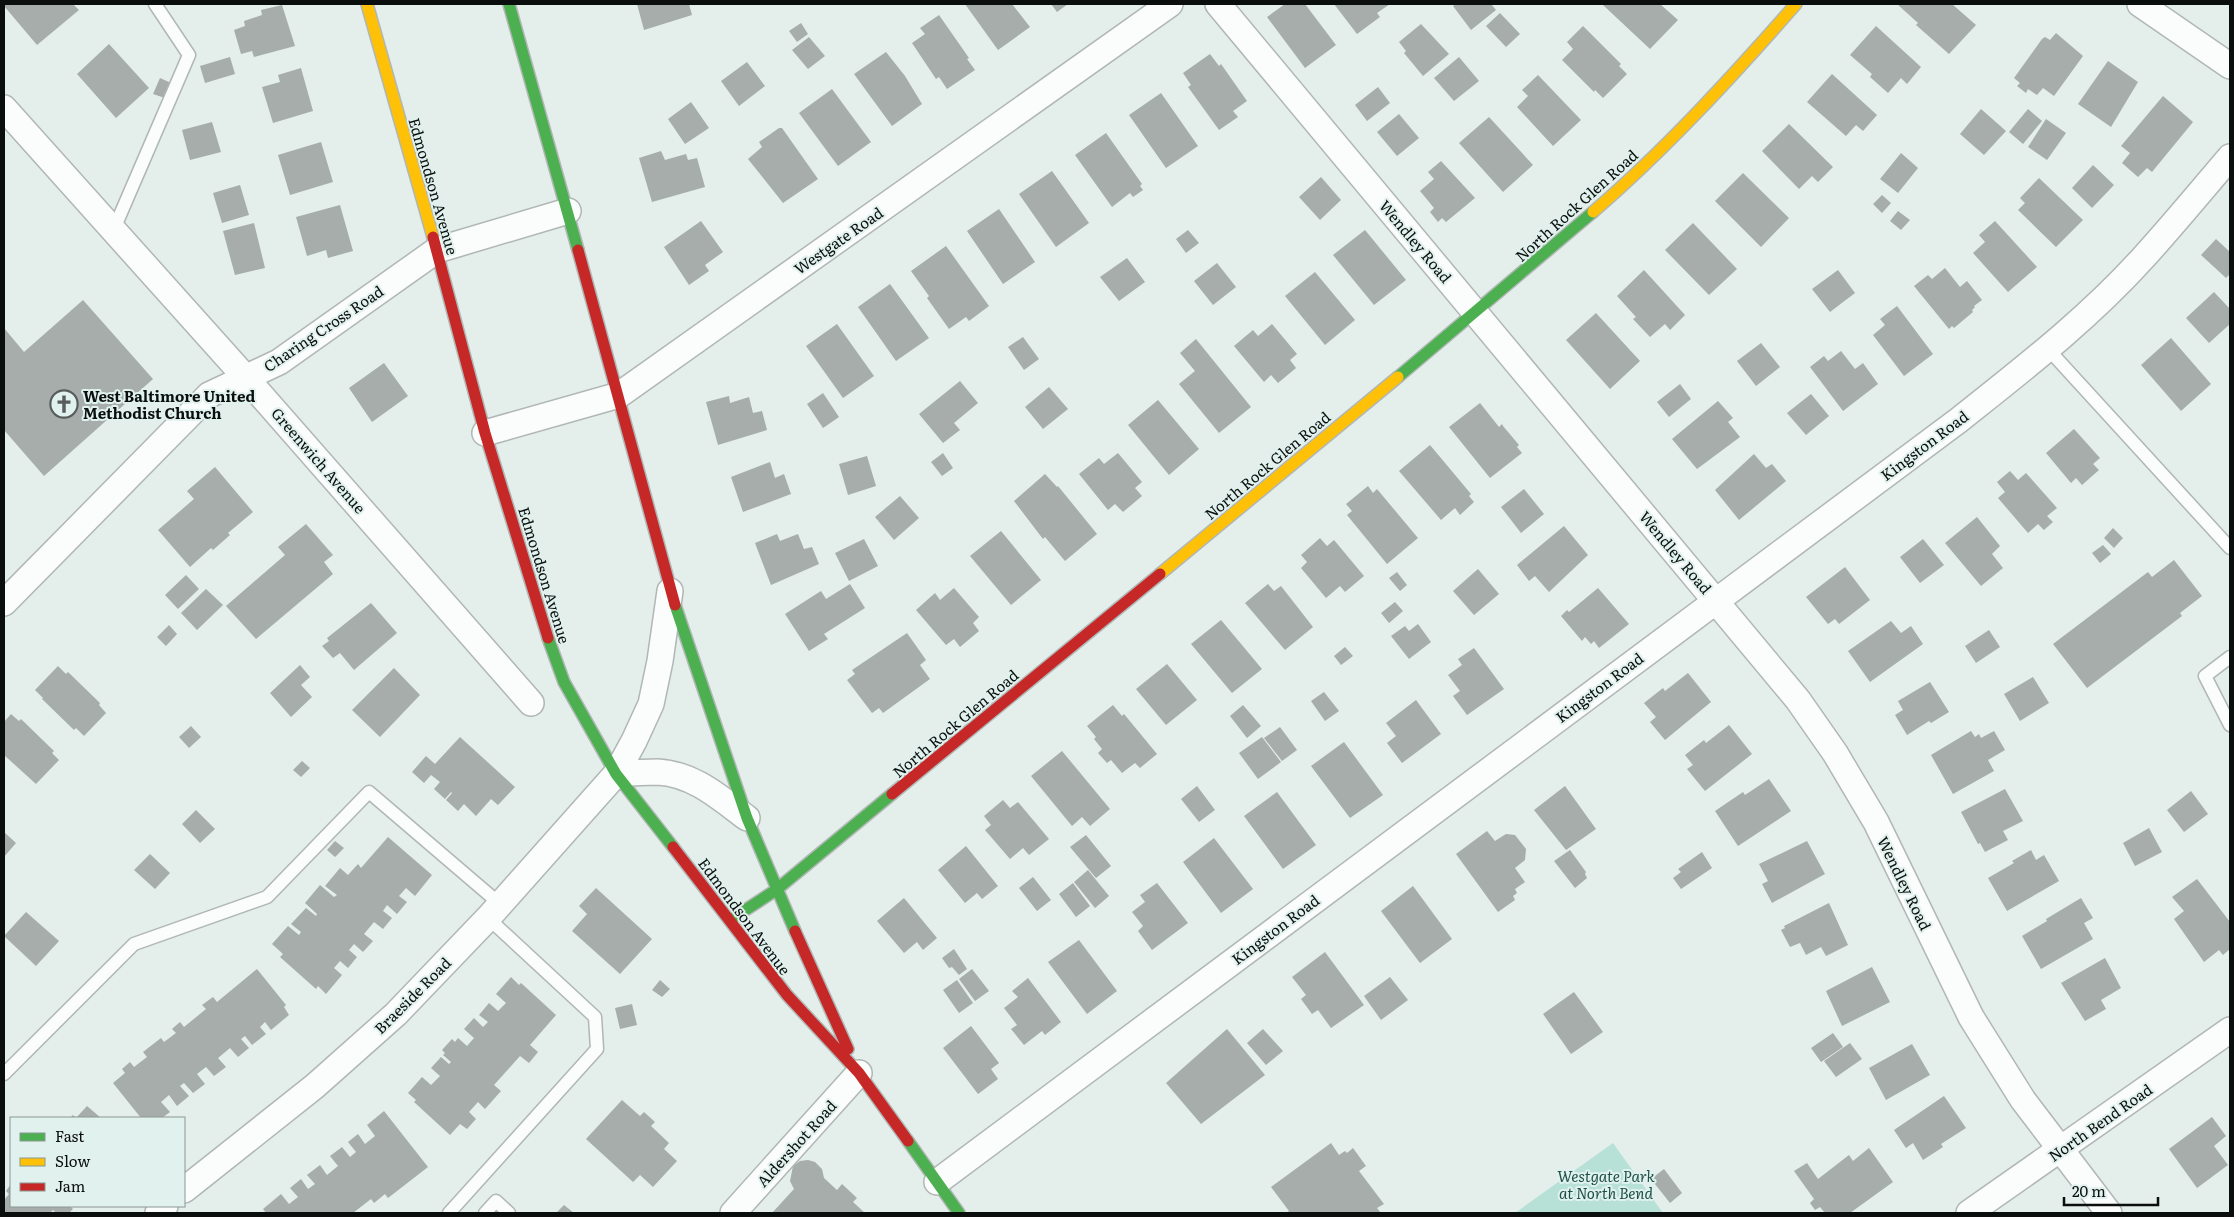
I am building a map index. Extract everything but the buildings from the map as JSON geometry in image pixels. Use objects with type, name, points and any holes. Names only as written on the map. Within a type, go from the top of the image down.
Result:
[{"type":"main road","name":"Edmondson Avenue","points":[[367,4],[485,433],[542,622],[564,682],[616,774],[787,995],[859,1073],[959,1213]]},
{"type":"main road","name":"Edmondson Avenue","points":[[508,4],[619,395],[670,591],[747,818],[776,890],[859,1073]]},
{"type":"main road","name":"North Rock Glen Road","points":[[730,920],[776,890],[1476,313],[1629,181],[1720,90],[1796,4]]},
{"type":"street","name":"Westgate Road","points":[[485,433],[619,395],[1170,4]]},
{"type":"street","name":"Wendley Road","points":[[1218,4],[1798,700],[1835,753],[1876,822],[1971,1017],[2023,1100],[2109,1213]]},
{"type":"street","points":[[2140,4],[2226,56]]},
{"type":"street","name":"Greenwich Avenue","points":[[4,108],[246,378],[531,703]]},
{"type":"street","name":"Kingston Road","points":[[937,1182],[1959,420],[2048,349],[2142,259],[2230,157]]},
{"type":"street","name":"Charing Cross Road","points":[[5,599],[209,395],[279,362],[436,250],[568,211]]},
{"type":"street","name":"Braeside Road","points":[[185,1189],[315,1086],[389,1020],[494,911],[616,774],[651,704],[660,661],[670,591]]},
{"type":"street","points":[[616,774],[660,772],[685,777],[708,788],[747,818]]},
{"type":"street","name":"North Bend Road","points":[[1969,1213],[2230,1030]]},
{"type":"street","name":"Aldershot Road","points":[[733,1213],[859,1073]]},
{"type":"lane","points":[[114,230],[189,55],[154,4]]},
{"type":"lane","points":[[2048,349],[2230,548]]},
{"type":"lane","points":[[2230,657],[2205,676],[2230,725]]},
{"type":"lane","points":[[4,1074],[134,944],[267,897],[369,792],[494,911],[594,1017],[597,1049],[449,1213]]},
{"type":"lane","points":[[485,1213],[496,1201],[510,1213]]},
{"type":"green space","name":"Westgate Park at North Bend","points":[[1613,1143],[1663,1213],[1515,1213]]},
{"type":"traffic: fast","points":[[509,4],[578,250]]},
{"type":"traffic: fast","points":[[1398,377],[1593,212]]},
{"type":"traffic: fast","points":[[675,605],[747,818],[795,931]]},
{"type":"traffic: fast","points":[[548,638],[564,682],[616,774],[673,847]]},
{"type":"traffic: fast","points":[[730,920],[776,890],[892,794]]},
{"type":"traffic: fast","points":[[908,1141],[959,1213]]},
{"type":"traffic: slow","points":[[367,4],[433,237]]},
{"type":"traffic: slow","points":[[1593,212],[1647,163],[1698,112],[1796,4]]},
{"type":"traffic: slow","points":[[1160,574],[1398,377]]},
{"type":"traffic: jam","points":[[433,237],[485,433],[548,638]]},
{"type":"traffic: jam","points":[[578,250],[675,605]]},
{"type":"traffic: jam","points":[[892,794],[1160,574]]},
{"type":"traffic: jam","points":[[673,847],[787,995],[859,1073],[908,1141]]},
{"type":"traffic: jam","points":[[795,931],[848,1049]]},
{"type":"place","name":"West Baltimore United Methodist Church","points":[[64,404]]}]
